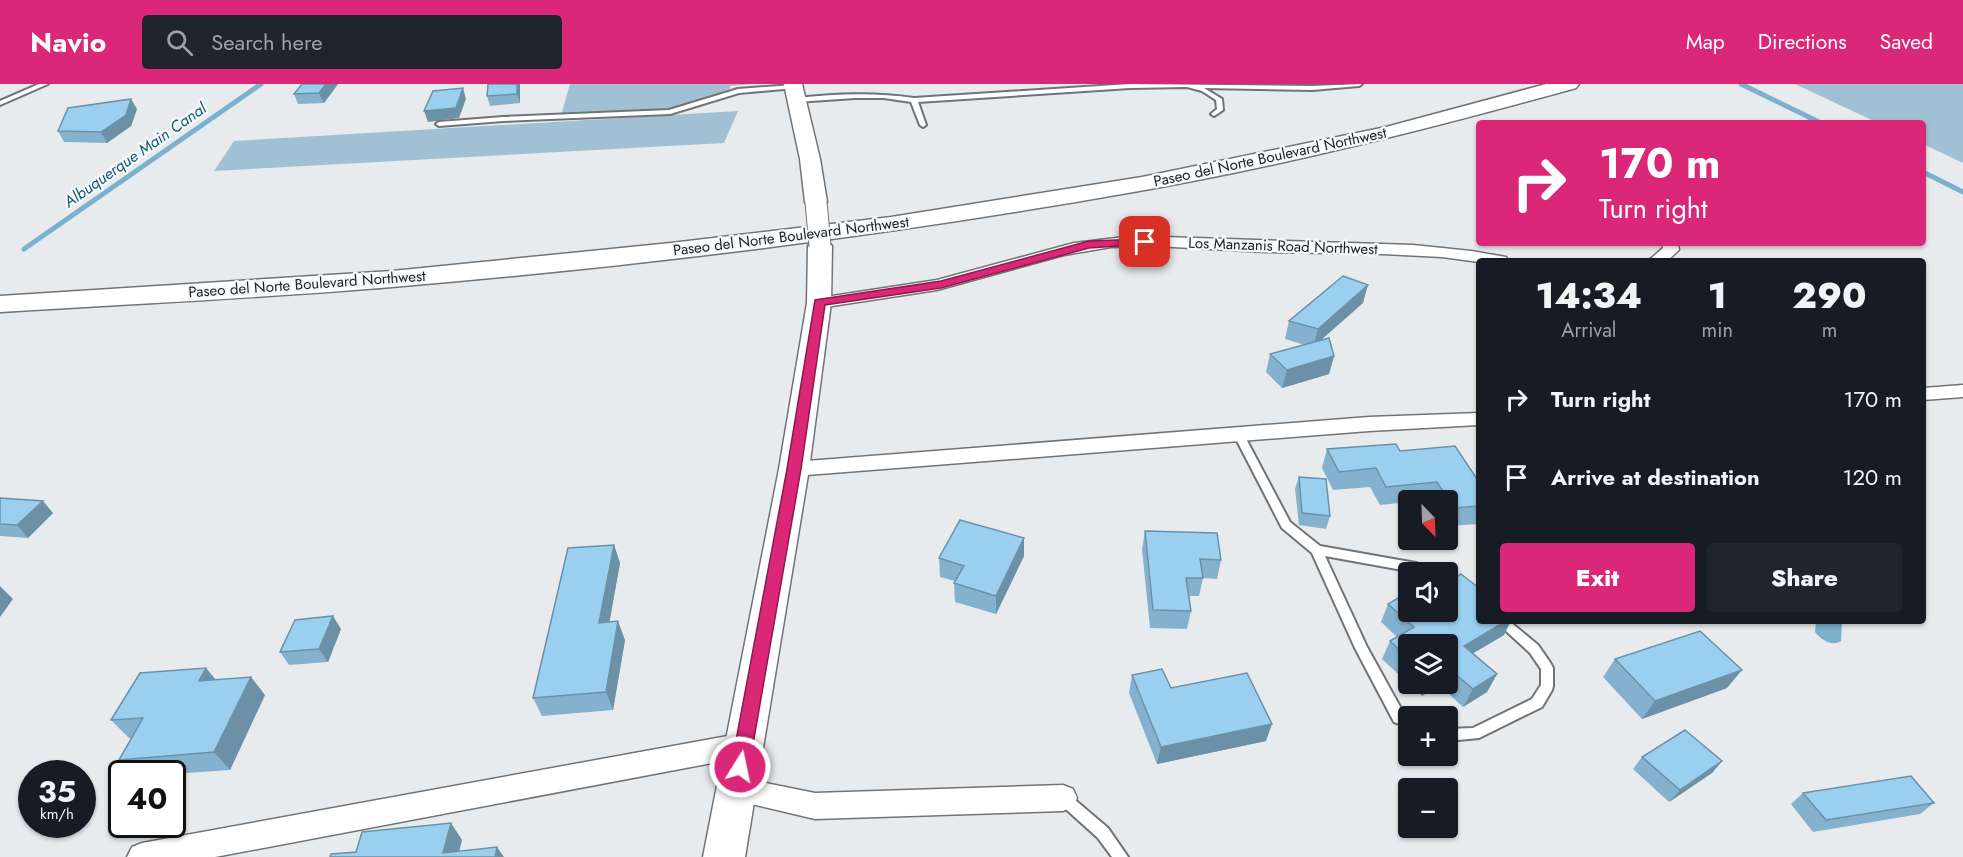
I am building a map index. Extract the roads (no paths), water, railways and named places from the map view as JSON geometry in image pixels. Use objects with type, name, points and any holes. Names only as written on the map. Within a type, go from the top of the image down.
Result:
[{"type":"highway","name":"Paseo del Norte Boulevard Northwest","points":[[0,283],[390,259],[575,243],[888,206],[1170,162],[1407,111],[1506,84]]},
{"type":"highway","name":"Paseo del Norte Boulevard Northwest","points":[[0,304],[392,279],[649,254],[891,224],[1166,179],[1388,133],[1569,84]]},
{"type":"street","points":[[724,857],[794,469],[819,303],[820,246],[816,202],[810,159],[794,90]]},
{"type":"street","name":"Los Manzanis Road Northwest","points":[[819,303],[941,285],[1069,249],[1108,243],[1159,242],[1347,250],[1428,250],[1457,252],[1486,258]]},
{"type":"street","points":[[1660,258],[1671,250],[1670,246]]},
{"type":"street","points":[[1926,394],[1963,391]]},
{"type":"street","points":[[794,469],[1476,419]]},
{"type":"street","points":[[142,857],[744,745]]},
{"type":"street","points":[[736,789],[815,806],[1063,798]]},
{"type":"lane","points":[[0,103],[45,84]]},
{"type":"lane","points":[[439,124],[670,112],[738,91],[794,90],[914,100],[1130,86],[1312,88],[1359,84]]},
{"type":"lane","points":[[1187,86],[1204,90],[1219,99],[1220,110],[1214,114]]},
{"type":"lane","points":[[914,100],[923,126]]},
{"type":"lane","points":[[1239,435],[1286,525],[1317,550],[1361,648],[1398,716]]},
{"type":"lane","points":[[1317,550],[1398,564]]},
{"type":"lane","points":[[1458,735],[1474,734],[1537,703],[1547,686],[1547,668],[1534,650],[1504,624]]},
{"type":"lane","points":[[1063,798],[1103,833],[1121,857]]},
{"type":"waterway","name":"Albuquerque Main Canal","points":[[24,249],[261,84]]},
{"type":"waterway","points":[[1741,84],[1815,120]]},
{"type":"waterway","points":[[1926,174],[1963,192]]}]
